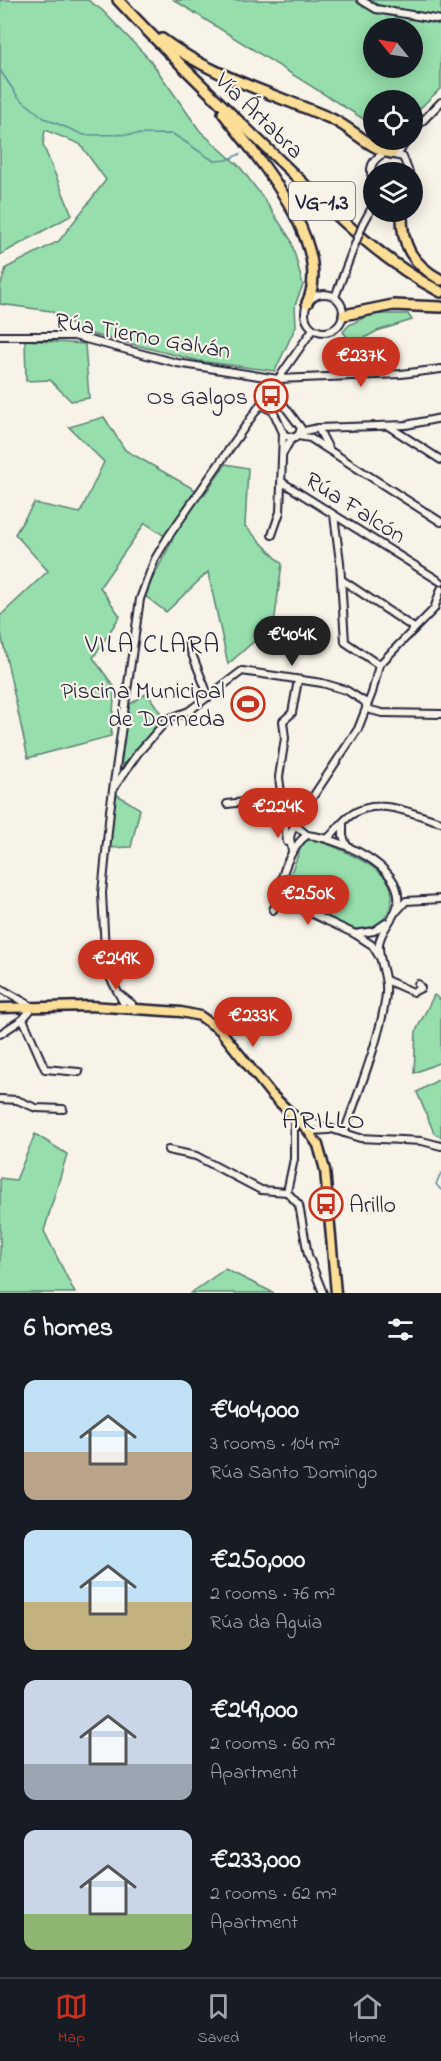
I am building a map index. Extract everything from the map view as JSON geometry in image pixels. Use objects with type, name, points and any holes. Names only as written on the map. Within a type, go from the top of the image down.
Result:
[{"type":"highway","name":"Vía Ártabra","points":[[120,2],[213,99],[353,230],[406,270],[441,292]]},
{"type":"highway","points":[[120,2],[153,33],[197,63],[226,78],[334,120],[381,151],[395,153]]},
{"type":"highway","points":[[213,99],[282,192],[305,238],[314,282],[307,303]]},
{"type":"highway","points":[[402,222],[403,237],[411,258],[441,280]]},
{"type":"highway","points":[[344,315],[393,305],[425,304],[441,307]]},
{"type":"main road","points":[[0,1008],[126,1005],[189,1013],[207,1020],[225,1035],[271,1094],[311,1130],[318,1145],[325,1170],[336,1293]]},
{"type":"street","points":[[361,0],[376,9],[441,20]]},
{"type":"street","points":[[423,121],[441,102]]},
{"type":"street","points":[[373,162],[385,153],[395,153],[406,162]]},
{"type":"street","points":[[335,297],[364,222]]},
{"type":"street","points":[[320,294],[335,297],[342,305],[344,315],[339,326],[330,332],[313,329],[306,320],[307,303],[320,294]]},
{"type":"street","points":[[126,1005],[112,987],[106,969],[102,893],[113,789],[140,599],[145,582],[168,537],[313,329]]},
{"type":"street","name":"Rúa Tierno Galván","points":[[0,336],[74,336],[177,363],[278,379],[401,374],[441,369]]},
{"type":"street","points":[[278,379],[283,404],[298,430]]},
{"type":"street","points":[[260,405],[273,411],[289,438],[298,430],[388,426],[441,418]]},
{"type":"street","points":[[272,535],[280,512],[283,431],[286,422],[441,522]]},
{"type":"street","points":[[388,426],[441,460]]},
{"type":"street","points":[[316,428],[339,457]]},
{"type":"street","points":[[325,442],[330,433],[337,428]]},
{"type":"street","points":[[282,457],[285,448],[298,430]]},
{"type":"street","name":"Rúa Falcón","points":[[282,482],[441,582]]},
{"type":"street","points":[[334,515],[342,580],[345,642],[379,665]]},
{"type":"street","points":[[337,536],[349,525]]},
{"type":"street","points":[[342,580],[414,628]]},
{"type":"street","points":[[291,854],[290,837],[294,825],[358,729],[367,709],[379,665],[434,609],[441,589]]},
{"type":"street","points":[[188,644],[209,697]]},
{"type":"street","points":[[113,789],[138,753],[168,719],[189,711],[242,671],[346,690],[365,702],[367,709]]},
{"type":"street","points":[[291,854],[279,798],[279,777],[285,738],[283,721],[292,713],[298,680]]},
{"type":"street","points":[[367,709],[391,714],[441,714]]},
{"type":"street","points":[[227,804],[279,798]]},
{"type":"street","points":[[328,838],[343,822],[370,806],[393,807],[441,822]]},
{"type":"street","points":[[282,815],[307,835],[328,838],[347,846],[383,868],[407,896],[418,899]]},
{"type":"street","points":[[343,822],[343,836],[347,846]]},
{"type":"street","points":[[273,910],[291,854],[297,842],[307,835]]},
{"type":"street","points":[[344,1133],[381,1021],[386,980],[380,958],[379,941],[398,905],[398,888]]},
{"type":"street","points":[[280,894],[287,902],[355,934],[370,944],[380,958]]},
{"type":"street","points":[[355,934],[374,931],[392,917],[406,901],[441,899]]},
{"type":"street","points":[[370,944],[372,938],[379,941]]},
{"type":"street","points":[[386,980],[413,992],[421,988],[418,984]]},
{"type":"street","points":[[0,988],[33,1007],[23,1019],[0,1034]]},
{"type":"street","points":[[23,1019],[45,1070],[79,1072]]},
{"type":"street","points":[[0,1099],[17,1100],[36,1108],[63,1109]]},
{"type":"street","points":[[287,1192],[294,1159],[294,1117],[360,1138],[422,1141],[441,1146]]},
{"type":"street","points":[[314,1122],[310,1123],[311,1130],[335,1130]]},
{"type":"street","points":[[168,1150],[196,1156],[261,1190],[287,1192],[300,1205],[308,1255],[322,1293]]},
{"type":"green space","points":[[0,0],[88,0],[102,10],[150,60],[200,131],[240,167],[264,199],[291,240],[303,285],[295,305],[296,326],[275,371],[199,361],[83,332],[51,311],[0,304],[0,287],[6,268],[59,241],[106,180],[80,144],[45,130],[43,145],[72,215],[0,255]]},
{"type":"green space","points":[[174,0],[441,0],[441,88],[423,105],[423,90],[363,90],[363,119]]},
{"type":"green space","points":[[371,314],[408,314],[412,320],[377,331],[353,344],[343,332],[349,325]]},
{"type":"green space","points":[[25,340],[85,344],[89,398],[71,401],[50,380],[26,381]]},
{"type":"green space","points":[[104,417],[125,450],[204,495],[226,464],[248,468],[245,526],[282,564],[274,624],[228,664],[208,572],[166,612],[144,595],[172,541],[145,523],[100,587],[120,616],[93,658],[115,688],[111,736],[28,758],[0,629],[0,616],[48,571],[15,534],[34,503],[80,513],[104,462],[69,427]]},
{"type":"green space","points":[[147,693],[164,718],[127,763],[119,766],[127,706]]},
{"type":"green space","points":[[116,794],[140,809],[131,847],[109,848]]},
{"type":"green space","points":[[308,840],[327,844],[352,855],[383,876],[388,882],[392,899],[387,915],[381,921],[366,929],[357,929],[332,920],[289,899],[285,893],[285,887],[303,843]]},
{"type":"green space","points":[[434,995],[441,1000],[441,1062],[414,1073],[416,1031]]},
{"type":"green space","points":[[441,1078],[441,1137],[434,1133],[417,1092]]},
{"type":"green space","points":[[35,1134],[67,1154],[44,1231],[75,1293],[0,1293],[0,1178],[16,1180]]},
{"type":"green space","points":[[225,1269],[274,1293],[191,1293]]},
{"type":"waterway","points":[[0,70],[18,97],[44,118],[84,135],[173,134],[214,161],[227,160],[240,154]]},
{"type":"waterway","points":[[441,1173],[436,1184],[441,1190]]},
{"type":"place","name":"Os Galgos","points":[[271,396]]},
{"type":"place","name":"Piscina Municipal de Dorneda","points":[[248,704]]},
{"type":"place","name":"Arillo","points":[[326,1204]]},
{"type":"district","name":"VILA CLARA","points":[[153,643]]},
{"type":"district","name":"ARILLO","points":[[324,1119]]}]
